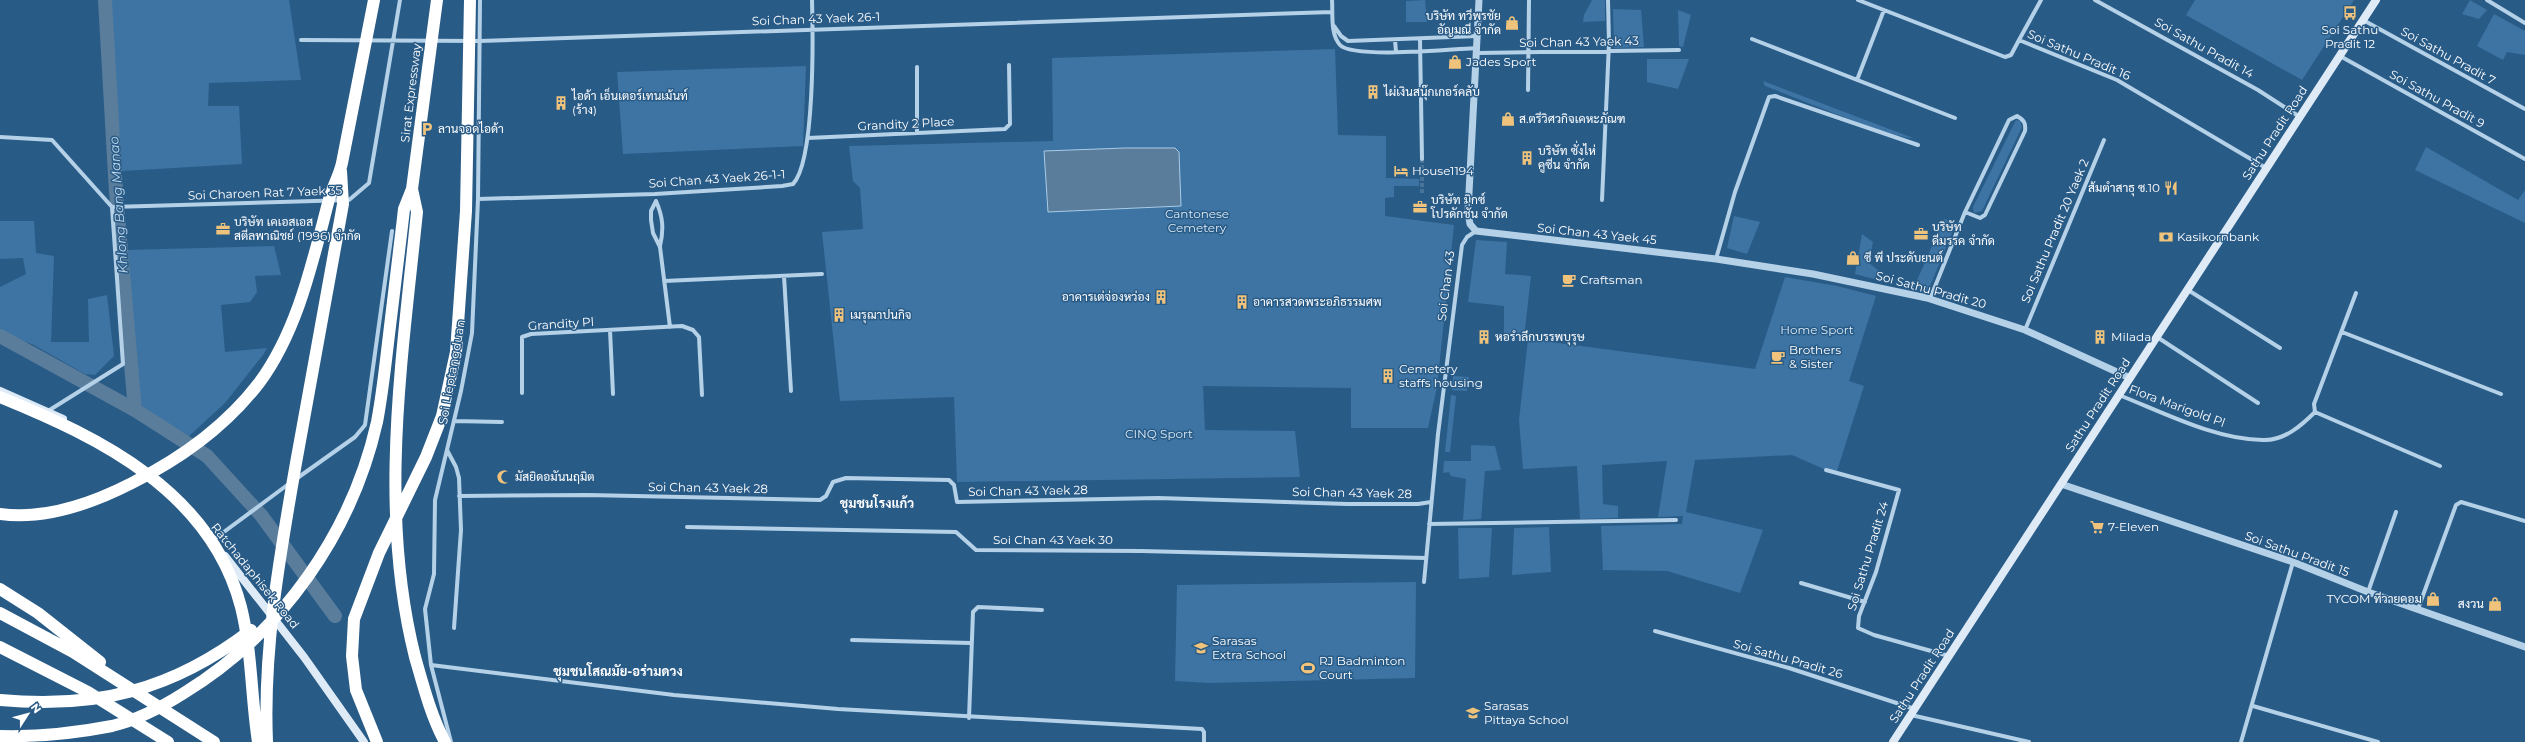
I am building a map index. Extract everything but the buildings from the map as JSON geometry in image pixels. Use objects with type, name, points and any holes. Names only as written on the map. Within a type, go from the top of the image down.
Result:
[{"type":"highway","points":[[0,514],[38,514],[95,500],[154,472],[209,434],[253,389],[274,360],[286,336],[313,262],[329,197],[341,165],[374,0]]},
{"type":"highway","name":"Sirat Expressway","points":[[412,189],[437,0]]},
{"type":"highway","points":[[377,742],[356,690],[352,656],[354,619],[380,553],[426,457],[442,416],[456,352],[466,211],[470,0]]},
{"type":"highway","points":[[267,742],[266,691],[270,627],[288,509],[343,204],[341,165]]},
{"type":"highway","points":[[49,742],[113,726],[154,710],[212,676],[244,649],[295,594],[336,532],[351,501],[365,464],[377,421],[404,209],[412,189]]},
{"type":"highway","points":[[412,189],[417,212],[396,410],[394,490],[397,553],[406,618],[422,681],[445,742]]},
{"type":"highway","points":[[0,396],[74,429],[127,459],[169,491],[198,524],[221,559],[240,605],[247,638],[258,742]]},
{"type":"highway","points":[[0,506],[38,514]]},
{"type":"highway","points":[[0,589],[44,617],[130,687]]},
{"type":"highway","points":[[0,700],[66,703],[120,695],[144,688],[186,671],[219,653],[295,594]]},
{"type":"highway","points":[[0,613],[73,652],[214,742]]},
{"type":"highway","points":[[0,647],[88,692],[168,742]]},
{"type":"highway","points":[[0,736],[36,735],[113,726]]},
{"type":"highway","points":[[199,732],[220,742]]},
{"type":"main road","name":"Sathu Pradit Road","points":[[1893,742],[2376,0]]},
{"type":"main road","name":"Ratchadaphisek Road","points":[[0,391],[48,411],[113,450],[173,500],[213,540],[304,658],[364,742]]},
{"type":"main road","points":[[0,736],[18,742]]},
{"type":"street","name":"Soi Charoen Rat 7 Yaek 35","points":[[114,207],[349,200],[369,183],[400,0]]},
{"type":"street","name":"Soi Lieptangduan","points":[[451,742],[431,665],[425,609],[434,574],[435,500],[454,421],[472,333],[478,199],[480,0]]},
{"type":"street","name":"Soi Chan 43 Yaek 26-1-1","points":[[478,199],[655,194],[793,184],[802,171],[808,138],[813,29],[812,0]]},
{"type":"street","points":[[1332,0],[1333,24],[1341,36],[1348,40],[1420,40],[1479,36]]},
{"type":"street","points":[[1476,231],[1470,224],[1468,212],[1479,36],[1479,0]]},
{"type":"street","points":[[1528,90],[1530,0]]},
{"type":"street","points":[[1602,200],[1608,52],[1608,0]]},
{"type":"street","name":"Soi Sathu Pradit 16","points":[[1858,0],[2005,57],[2010,55],[2019,40],[2117,80],[2266,168]]},
{"type":"street","points":[[2019,40],[2041,0]]},
{"type":"street","name":"Soi Sathu Pradit 14","points":[[2095,0],[2251,86],[2300,117]]},
{"type":"street","points":[[2487,0],[2525,23]]},
{"type":"street","points":[[1857,80],[1884,10]]},
{"type":"street","name":"Soi Chan 43 Yaek 26-1","points":[[301,40],[480,41],[1332,12]]},
{"type":"street","name":"Soi Sathu Pradit 7","points":[[2362,20],[2525,109]]},
{"type":"street","name":"Soi Chan 43 Yaek 43","points":[[1333,24],[1336,39],[1343,48],[1351,51],[1478,51],[1528,54],[1679,50]]},
{"type":"street","points":[[1752,39],[1955,118]]},
{"type":"street","points":[[1395,40],[1396,52]]},
{"type":"street","points":[[1420,40],[1422,159]]},
{"type":"street","name":"Soi Sathu Pradit 9","points":[[2339,56],[2525,159]]},
{"type":"street","name":"Grandity 2 Place","points":[[808,138],[1006,129],[1010,124],[1009,65]]},
{"type":"street","points":[[916,67],[917,133]]},
{"type":"street","points":[[1716,259],[1735,192],[1769,97],[1775,96],[1918,146]]},
{"type":"street","points":[[1930,299],[1965,212],[2009,120],[2017,116],[2026,124],[2025,131],[1985,215],[1980,218],[1965,212]]},
{"type":"street","points":[[0,137],[52,140],[114,207],[124,361],[120,368],[79,391],[48,411]]},
{"type":"street","name":"Soi Sathu Pradit 20 Yaek 2","points":[[2025,330],[2104,140]]},
{"type":"street","points":[[655,194],[662,216],[663,232],[660,247],[670,327]]},
{"type":"street","points":[[656,201],[651,211],[651,220],[653,233],[660,247]]},
{"type":"street","points":[[213,540],[242,517],[262,504],[363,429],[392,231]]},
{"type":"street","name":"Soi Chan 43 Yaek 45","points":[[1476,231],[1716,259]]},
{"type":"street","name":"Soi Chan 43","points":[[1424,582],[1431,502],[1462,245],[1467,237],[1476,231]]},
{"type":"street","name":"Soi Sathu Pradit 20","points":[[1716,259],[1813,274],[1930,299],[2025,330],[2130,378]]},
{"type":"street","points":[[664,281],[822,274]]},
{"type":"street","points":[[784,276],[791,391]]},
{"type":"street","points":[[2188,290],[2280,348]]},
{"type":"street","points":[[2356,293],[2314,404],[2315,412],[2440,466]]},
{"type":"street","name":"Grandity Pl","points":[[522,393],[522,337],[531,334],[688,327],[699,337],[702,395]]},
{"type":"street","name":"Grandity Pl","points":[[610,330],[613,394]]},
{"type":"street","points":[[2342,332],[2501,394]]},
{"type":"street","points":[[2157,337],[2258,403]]},
{"type":"street","name":"Flora Marigold Pl","points":[[2119,395],[2222,434],[2266,440],[2282,437],[2293,431],[2315,412]]},
{"type":"street","points":[[454,421],[502,422]]},
{"type":"street","points":[[447,450],[456,467],[460,496],[461,530],[454,628]]},
{"type":"street","name":"Soi Sathu Pradit 24","points":[[1826,470],[1899,490],[1876,572],[1865,602],[1858,628],[1874,635],[1949,656]]},
{"type":"street","name":"Soi Chan 43 Yaek 28","points":[[460,496],[588,495],[820,500],[826,496],[833,482],[846,478],[949,480],[954,485],[957,502],[1158,498],[1347,504],[1418,504],[1431,502]]},
{"type":"street","name":"Soi Sathu Pradit 15","points":[[2061,484],[2293,562],[2368,592],[2525,647]]},
{"type":"street","points":[[2418,610],[2456,505],[2461,502],[2525,521]]},
{"type":"street","points":[[2368,592],[2396,512]]},
{"type":"street","points":[[1429,524],[1676,520]]},
{"type":"street","name":"Soi Chan 43 Yaek 30","points":[[687,527],[956,532],[976,550],[1187,552],[1426,558]]},
{"type":"street","points":[[2241,742],[2293,562]]},
{"type":"street","points":[[1801,583],[1865,602]]},
{"type":"street","points":[[969,718],[973,612],[978,607],[1042,610]]},
{"type":"street","name":"Soi Sathu Pradit 26","points":[[1655,632],[1789,668],[1887,698],[1913,712],[2029,742]]},
{"type":"street","points":[[852,640],[971,643]]},
{"type":"street","points":[[431,665],[674,695],[969,718],[1202,729],[1204,732],[1204,742]]},
{"type":"street","points":[[2252,706],[2378,742]]},
{"type":"green space","points":[[109,0],[289,0],[301,80],[209,83],[208,106],[239,106],[242,164],[122,171]]},
{"type":"green space","points":[[1425,0],[1427,22],[1406,22],[1406,1]]},
{"type":"green space","points":[[1592,0],[1605,0],[1605,21],[1583,22],[1584,15]]},
{"type":"green space","points":[[2195,0],[2354,0],[2302,80],[2186,15]]},
{"type":"green space","points":[[2470,0],[2487,10],[2479,19],[2462,14]]},
{"type":"green space","points":[[1613,9],[1641,10],[1644,47],[1614,48]]},
{"type":"green space","points":[[1678,10],[1691,15],[1683,47],[1679,46]]},
{"type":"green space","points":[[2494,14],[2525,31],[2525,55],[2507,52],[2503,60],[2477,46]]},
{"type":"green space","name":"Cantonese Cemetery","points":[[1335,49],[1338,135],[1386,136],[1386,178],[1419,179],[1419,186],[1394,186],[1394,197],[1385,198],[1385,216],[1454,225],[1437,387],[1428,428],[1351,428],[1351,388],[1203,386],[1205,430],[1295,431],[1300,477],[957,482],[954,397],[840,401],[822,232],[863,229],[860,188],[853,181],[849,146],[1053,141],[1052,58]]},
{"type":"green space","points":[[1647,59],[1689,59],[1678,89],[1647,82]]},
{"type":"green space","points":[[806,66],[803,146],[623,154],[617,72]]},
{"type":"green space","points":[[1763,81],[1913,138],[1903,137],[1865,125],[1765,86]]},
{"type":"green space","points":[[2016,120],[2020,121],[2022,127],[1982,211],[1974,213],[1973,207]]},
{"type":"green space","points":[[2426,147],[2518,200],[2525,190],[2525,223],[2415,170]]},
{"type":"green space","points":[[1734,216],[1760,222],[1747,254],[1727,248]]},
{"type":"green space","points":[[1944,219],[1956,223],[1928,291],[1914,287]]},
{"type":"green space","points":[[0,221],[34,221],[36,253],[54,256],[51,342],[89,342],[88,299],[107,295],[114,356],[95,375],[85,374],[34,345],[0,332],[0,287],[26,274],[23,258],[0,259]]},
{"type":"green space","points":[[1862,234],[1873,242],[1869,263],[1879,271],[1878,280],[1855,274]]},
{"type":"green space","points":[[1476,240],[1507,242],[1505,274],[1531,276],[1524,338],[1504,336],[1504,306],[1468,302]]},
{"type":"green space","points":[[274,246],[281,275],[255,276],[257,292],[250,302],[221,305],[225,352],[267,348],[263,355],[225,403],[189,436],[146,411],[138,402],[128,250]]},
{"type":"green space","name":"Home Sport","points":[[1785,277],[1837,286],[1876,296],[1849,381],[1864,386],[1837,471],[1826,470],[1792,455],[1695,460],[1686,512],[1763,530],[1740,593],[1667,571],[1603,570],[1601,526],[1682,524],[1683,516],[1658,517],[1667,461],[1602,465],[1603,504],[1618,506],[1618,518],[1580,519],[1577,466],[1523,469],[1519,420],[1528,339],[1755,369]]},
{"type":"green space","points":[[1453,376],[1469,377],[1467,391],[1452,390]]},
{"type":"green space","points":[[1451,395],[1456,396],[1450,452],[1445,452]]},
{"type":"green space","points":[[1471,445],[1495,446],[1501,470],[1485,471],[1481,519],[1463,520],[1466,479],[1451,476],[1449,472],[1443,473],[1444,461],[1471,461]]},
{"type":"green space","points":[[1549,527],[1551,572],[1512,575],[1514,528]]},
{"type":"green space","points":[[1458,528],[1492,528],[1489,577],[1459,579]]},
{"type":"green space","points":[[1416,582],[1415,678],[1209,683],[1175,681],[1177,585]]},
{"type":"shaded area","points":[[1175,148],[1179,152],[1181,206],[1048,212],[1044,151]]},
{"type":"waterway","name":"Khlong Bang Manao","points":[[105,0],[116,192],[135,410]]},
{"type":"waterway","points":[[0,336],[135,410],[207,456],[261,515],[335,616]]},
{"type":"tunnel","points":[[1422,159],[1422,194]]},
{"type":"place","name":"Soi Sathu Pradit 12","points":[[2350,13]]},
{"type":"place","name":"บริษัท ทวีพรชัย อัญมณี จำกัด","points":[[1512,23]]},
{"type":"place","name":"Jades Sport","points":[[1455,62]]},
{"type":"place","name":"ไผ่เงินสนุ๊กเกอร์คลับ","points":[[1373,92]]},
{"type":"place","name":"ไอด้า เอ็นเตอร์เทนเม้นท์ (ร้าง)","points":[[561,103]]},
{"type":"place","name":"ส.ตรีวิศวกิจเคหะภัณฑ","points":[[1508,119]]},
{"type":"place","name":"ลานจอดไอด้า","points":[[427,129]]},
{"type":"place","name":"บริษัท ซั่งไห่ คูซีน จำกัด","points":[[1527,158]]},
{"type":"place","name":"House1194","points":[[1401,171]]},
{"type":"place","name":"ส้มตำสาธุ ซ.10","points":[[2171,188]]},
{"type":"place","name":"บริษัท มิกซ์ โปรดักชั่น จำกัด","points":[[1420,207]]},
{"type":"place","name":"บริษัท เคเอสเอส สตีลพาณิชย์ (1996) จำกัด","points":[[223,229]]},
{"type":"place","name":"บริษัท ดีมรรค จำกัด","points":[[1921,234]]},
{"type":"place","name":"Kasikornbank","points":[[2166,237]]},
{"type":"place","name":"ซี พี ประดับยนต์","points":[[1853,258]]},
{"type":"place","name":"Craftsman","points":[[1569,280]]},
{"type":"place","name":"อาคารเต่จ่องหว่อง","points":[[1161,297]]},
{"type":"place","name":"อาคารสวดพระอภิธรรมศพ","points":[[1242,302]]},
{"type":"place","name":"เมรุฌาปนกิจ","points":[[839,315]]},
{"type":"place","name":"หอรำลึกบรรพบุรุษ","points":[[1484,337]]},
{"type":"place","name":"Milada","points":[[2100,337]]},
{"type":"place","name":"Brothers & Sister","points":[[1778,357]]},
{"type":"place","name":"Cemetery staffs housing","points":[[1388,376]]},
{"type":"place","name":"มัสยิดอมันนฤมิต","points":[[504,477]]},
{"type":"place","name":"7-Eleven","points":[[2097,527]]},
{"type":"place","name":"TYCOM ทีวายคอม","points":[[2433,599]]},
{"type":"place","name":"สงวน","points":[[2495,604]]},
{"type":"place","name":"Sarasas Extra School","points":[[1201,648]]},
{"type":"place","name":"RJ Badminton Court","points":[[1308,668]]},
{"type":"place","name":"Sarasas Pittaya School","points":[[1473,713]]},
{"type":"district","name":"ชุมชนโรงแก้ว","points":[[877,503]]},
{"type":"district","name":"ชุมชนโสณมัย-อร่ามดวง","points":[[618,671]]},
{"type":"park label","name":"CINQ Sport","points":[[1159,434]]}]
